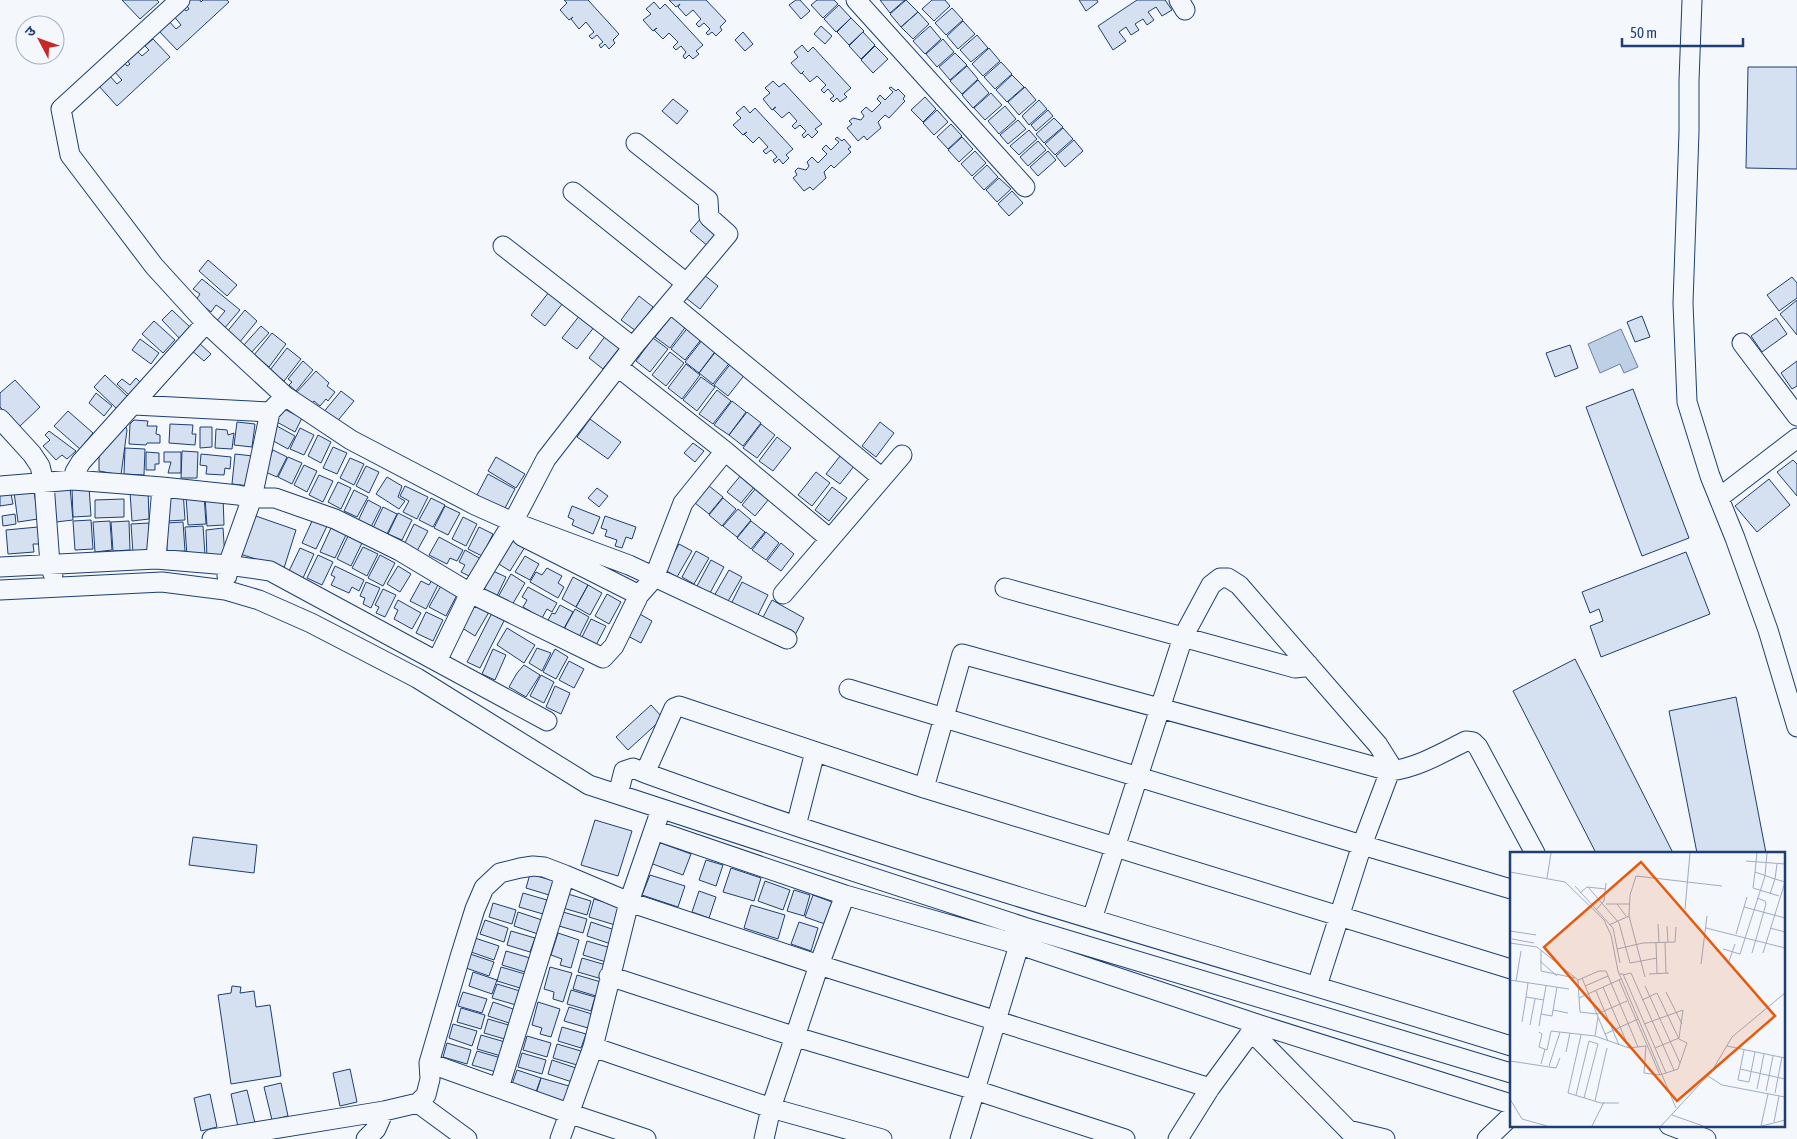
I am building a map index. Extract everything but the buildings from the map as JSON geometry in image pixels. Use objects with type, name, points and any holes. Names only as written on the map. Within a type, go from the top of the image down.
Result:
[{"type":"street","points":[[180,0],[61,109],[70,155],[154,266],[206,323],[285,396],[351,440],[475,505],[639,595]]},
{"type":"street","points":[[856,0],[1025,188]]},
{"type":"street","points":[[1692,0],[1683,303],[1687,402],[1710,476],[1720,497],[1768,630],[1797,727]]},
{"type":"street","points":[[437,661],[470,593],[546,459],[633,347],[728,234],[709,217],[708,200],[636,143]]},
{"type":"street","points":[[573,192],[686,283]]},
{"type":"street","points":[[502,246],[633,347]]},
{"type":"street","points":[[670,303],[882,478]]},
{"type":"street","points":[[73,480],[74,472],[81,462],[206,323]]},
{"type":"street","points":[[1742,342],[1797,416]]},
{"type":"street","points":[[618,367],[725,451],[830,538]]},
{"type":"street","points":[[225,590],[228,565],[252,498],[270,412],[285,396]]},
{"type":"street","points":[[134,404],[270,412]]},
{"type":"street","points":[[0,419],[32,454],[40,466],[44,483],[50,564],[56,588]]},
{"type":"street","points":[[1720,497],[1797,438]]},
{"type":"street","points":[[0,486],[73,480],[162,487],[252,498],[274,498],[335,519],[400,551],[470,593],[604,658],[614,646],[639,595],[654,578],[683,503],[725,451]]},
{"type":"street","points":[[783,594],[902,455]]},
{"type":"street","points":[[156,559],[162,487]]},
{"type":"street","points":[[510,525],[629,565],[787,639]]},
{"type":"street","points":[[0,567],[156,559],[228,565],[270,571],[547,721]]},
{"type":"street","points":[[1092,919],[1183,637],[1212,585],[1220,578],[1228,578],[1239,585],[1308,664],[1378,746],[1390,764],[1390,771],[1362,845],[1317,986]]},
{"type":"street","points":[[0,590],[162,582],[225,590],[258,600],[311,623],[408,674],[589,785],[1022,936],[1254,1028],[1510,1104]]},
{"type":"street","points":[[1005,588],[1295,668],[1304,667],[1308,664]]},
{"type":"street","points":[[924,788],[962,654],[1390,771],[1404,770],[1466,742],[1473,742],[1478,747],[1534,852]]},
{"type":"street","points":[[849,689],[1510,889]]},
{"type":"street","points":[[645,773],[674,708],[679,706],[924,788],[1510,969]]},
{"type":"street","points":[[796,826],[816,752]]},
{"type":"street","points":[[618,794],[624,771],[633,768],[796,826],[1092,919],[1510,1046]]},
{"type":"street","points":[[560,1139],[593,1047],[609,976],[629,902],[661,809]]},
{"type":"street","points":[[654,830],[845,896],[1022,936],[1510,1073]]},
{"type":"street","points":[[212,1139],[418,1104],[426,1095],[430,1079],[430,1063],[460,957],[475,909],[484,888],[500,873],[533,866],[544,867],[565,874],[629,902],[819,965],[1210,1088]]},
{"type":"street","points":[[499,1088],[565,874]]},
{"type":"street","points":[[764,1139],[771,1108],[819,965],[845,896]]},
{"type":"street","points":[[960,1139],[1022,936]]},
{"type":"street","points":[[609,976],[796,1037],[975,1090],[1125,1139]]},
{"type":"street","points":[[1178,1139],[1210,1088],[1254,1028]]},
{"type":"street","points":[[1254,1028],[1353,1134],[1385,1139]]},
{"type":"street","points":[[593,1047],[771,1108],[882,1139]]},
{"type":"street","points":[[430,1063],[646,1139]]},
{"type":"street","points":[[418,1104],[467,1139]]},
{"type":"street","points":[[366,1139],[376,1129],[384,1111]]},
{"type":"street","points":[[1487,1139],[1510,1117]]},
{"type":"street","points":[[1672,1126],[1706,1139]]},
{"type":"water","points":[[1621,329],[1638,367],[1624,373],[1620,364],[1600,373],[1588,344]]}]
